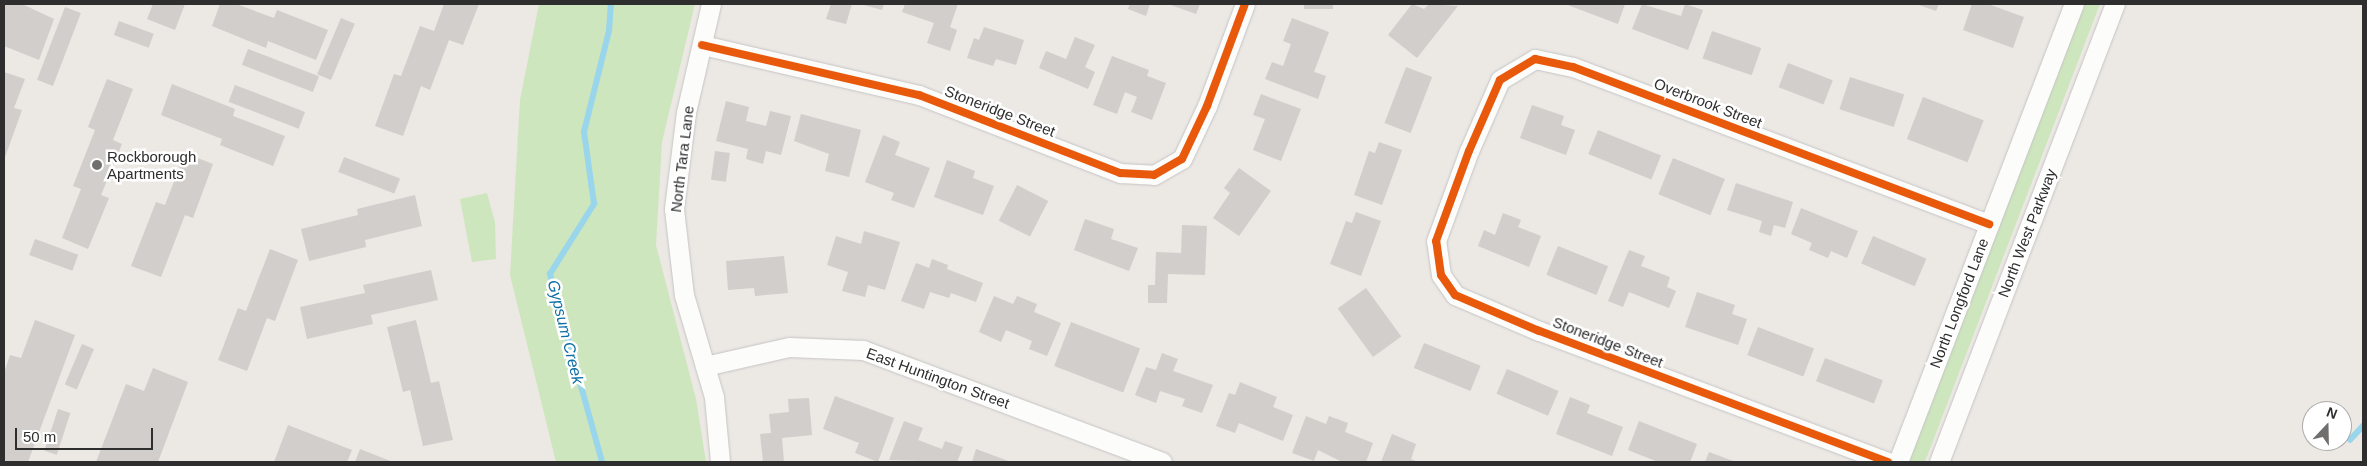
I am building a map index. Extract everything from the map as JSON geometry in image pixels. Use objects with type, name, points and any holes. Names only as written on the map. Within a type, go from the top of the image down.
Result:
[{"type":"street","name":"North Tara Lane","points":[[711,4],[686,112],[674,209],[684,295],[714,397],[720,462]]},
{"type":"street","name":"Stoneridge Street","points":[[702,45],[919,95],[1120,173],[1154,175],[1182,159],[1223,64],[1245,4]]},
{"type":"street","name":"North Longford Lane","points":[[1898,462],[2074,4]]},
{"type":"street","name":"North West Parkway","points":[[1939,462],[2115,4]]},
{"type":"street","name":"Overbrook Street","points":[[1465,160],[1500,80],[1535,59],[1573,66],[1989,224]]},
{"type":"street","name":"Stoneridge Street","points":[[1465,160],[1436,241],[1441,275],[1455,295],[1548,334],[1888,462]]},
{"type":"street","name":"East Huntington Street","points":[[705,366],[789,347],[863,350],[1162,462]]},
{"type":"green space","points":[[539,4],[695,4],[662,142],[656,245],[696,399],[706,462],[556,462],[510,275],[520,100]]},
{"type":"green space","points":[[2083,4],[2100,4],[1925,462],[1905,462]]},
{"type":"green space","points":[[487,193],[495,222],[496,259],[472,262],[460,199]]},
{"type":"building","points":[[4,4],[22,4],[54,19],[39,60],[4,46]]},
{"type":"building","points":[[153,4],[185,4],[175,30],[147,19]]},
{"type":"building","points":[[220,4],[236,4],[274,18],[277,10],[328,30],[316,60],[268,41],[266,48],[212,26]]},
{"type":"building","points":[[444,4],[479,4],[463,45],[449,40],[430,90],[421,86],[403,136],[375,126],[394,74],[401,76],[420,26],[434,31]]},
{"type":"building","points":[[831,4],[852,4],[846,24],[826,19]]},
{"type":"building","points":[[860,4],[884,4],[882,10]]},
{"type":"building","points":[[905,4],[958,4],[950,27],[957,30],[950,51],[927,43],[934,23],[902,12]]},
{"type":"building","points":[[1130,4],[1150,4],[1146,16],[1128,9]]},
{"type":"building","points":[[1168,4],[1200,4],[1196,14]]},
{"type":"building","points":[[1304,4],[1333,4],[1333,9],[1304,9]]},
{"type":"building","points":[[1412,4],[1424,9],[1429,4],[1458,6],[1417,58],[1388,35]]},
{"type":"building","points":[[1565,4],[1625,4],[1618,24]]},
{"type":"building","points":[[1642,4],[1681,16],[1685,4],[1703,10],[1688,50],[1632,29]]},
{"type":"building","points":[[1916,4],[1939,4],[1936,11]]},
{"type":"building","points":[[1972,4],[1988,4],[2024,17],[2013,48],[1963,30]]},
{"type":"building","points":[[65,7],[81,13],[53,86],[37,80]]},
{"type":"building","points":[[341,18],[355,24],[331,80],[317,74]]},
{"type":"building","points":[[1292,18],[1329,32],[1314,72],[1326,76],[1318,99],[1265,79],[1272,62],[1283,66],[1291,44],[1283,41]]},
{"type":"building","points":[[119,21],[154,34],[149,48],[114,35]]},
{"type":"building","points":[[984,27],[1024,40],[1016,65],[996,59],[993,66],[967,58],[974,38],[979,40]]},
{"type":"building","points":[[1712,31],[1761,48],[1752,75],[1703,58]]},
{"type":"building","points":[[1075,37],[1095,45],[1085,67],[1095,72],[1088,89],[1039,68],[1046,51],[1066,59]]},
{"type":"building","points":[[248,49],[319,76],[313,92],[242,65]]},
{"type":"building","points":[[1112,56],[1149,70],[1147,76],[1166,83],[1152,120],[1131,112],[1137,97],[1125,92],[1117,114],[1093,105]]},
{"type":"building","points":[[1788,63],[1833,80],[1823,104],[1779,87]]},
{"type":"building","points":[[1406,67],[1432,77],[1411,133],[1384,123]]},
{"type":"building","points":[[4,72],[25,79],[14,108],[22,110],[4,160]]},
{"type":"building","points":[[1850,77],[1904,95],[1894,127],[1839,109]]},
{"type":"building","name":"Rockborough Apartments","points":[[107,79],[133,89],[113,140],[122,144],[101,195],[109,198],[88,249],[62,238],[81,189],[73,186],[95,130],[88,127]]},
{"type":"building","name":"Rockborough Apartments","points":[[172,84],[235,109],[233,116],[285,136],[273,166],[220,145],[222,139],[161,115]]},
{"type":"building","points":[[235,85],[305,112],[299,129],[229,102]]},
{"type":"building","points":[[1261,94],[1301,109],[1281,161],[1253,150],[1265,119],[1253,115]]},
{"type":"building","points":[[1923,97],[1984,120],[1968,162],[1907,139]]},
{"type":"building","points":[[726,101],[749,107],[746,121],[766,126],[770,111],[791,116],[781,155],[766,151],[763,164],[746,159],[748,149],[716,141]]},
{"type":"building","points":[[1532,105],[1564,116],[1561,125],[1575,130],[1566,155],[1520,138]]},
{"type":"building","points":[[801,114],[861,130],[849,177],[825,171],[829,154],[794,141]]},
{"type":"building","points":[[1598,130],[1661,155],[1651,180],[1588,154]]},
{"type":"building","points":[[883,135],[900,142],[895,155],[930,168],[914,208],[891,200],[894,193],[865,182]]},
{"type":"building","points":[[1379,142],[1402,150],[1382,205],[1354,195],[1369,151],[1375,153]]},
{"type":"building","points":[[715,151],[730,153],[726,182],[711,180]]},
{"type":"building","name":"Rockborough Apartments","points":[[185,153],[213,164],[193,218],[185,215],[161,277],[131,266],[156,202],[165,205]]},
{"type":"building","points":[[344,157],[400,179],[394,193],[338,172]]},
{"type":"building","points":[[1673,158],[1725,179],[1710,215],[1658,194]]},
{"type":"building","points":[[947,160],[975,171],[973,178],[994,186],[983,215],[934,197]]},
{"type":"building","points":[[1239,168],[1271,191],[1239,236],[1213,218],[1230,193],[1224,188]]},
{"type":"building","points":[[1736,183],[1793,202],[1785,228],[1774,225],[1771,236],[1759,232],[1762,221],[1727,210]]},
{"type":"building","points":[[1017,185],[1048,201],[1030,237],[999,221]]},
{"type":"building","points":[[415,195],[422,226],[365,240],[366,247],[309,261],[301,229],[358,215],[357,209]]},
{"type":"building","points":[[1801,208],[1858,231],[1847,258],[1831,251],[1828,258],[1809,250],[1812,243],[1791,234]]},
{"type":"building","points":[[1356,212],[1381,221],[1361,276],[1330,264],[1346,221],[1352,223]]},
{"type":"building","points":[[1503,213],[1521,220],[1518,227],[1541,236],[1529,267],[1478,246],[1484,230],[1495,235]]},
{"type":"building","points":[[1085,219],[1114,229],[1111,239],[1138,248],[1129,271],[1074,250]]},
{"type":"building","points":[[1182,225],[1207,226],[1205,275],[1168,274],[1167,303],[1148,303],[1148,285],[1155,285],[1156,252],[1181,253]]},
{"type":"building","points":[[864,231],[900,242],[885,290],[868,285],[865,297],[842,291],[848,272],[827,265],[836,236],[861,244]]},
{"type":"building","points":[[1873,236],[1926,259],[1915,286],[1861,264]]},
{"type":"building","points":[[35,239],[78,255],[72,271],[29,255]]},
{"type":"building","points":[[1558,246],[1608,266],[1596,295],[1546,275]]},
{"type":"building","points":[[270,249],[298,260],[275,321],[267,318],[247,371],[218,360],[238,308],[246,311]]},
{"type":"building","points":[[1629,250],[1645,256],[1641,266],[1670,277],[1667,287],[1676,291],[1669,308],[1629,292],[1623,307],[1608,301]]},
{"type":"building","points":[[784,256],[788,293],[755,296],[754,288],[728,290],[726,261]]},
{"type":"building","points":[[932,259],[948,265],[947,269],[983,283],[976,302],[951,293],[949,298],[930,292],[924,309],[901,301],[916,263],[929,268]]},
{"type":"building","points":[[431,270],[438,300],[371,315],[373,324],[307,339],[300,307],[365,293],[363,285]]},
{"type":"building","points":[[1366,288],[1401,337],[1373,357],[1338,309]]},
{"type":"building","points":[[1697,292],[1735,305],[1732,314],[1747,319],[1738,345],[1685,327]]},
{"type":"building","points":[[994,296],[1013,304],[1017,296],[1037,304],[1034,312],[1061,323],[1047,356],[1029,349],[1032,341],[1006,330],[1001,342],[979,332]]},
{"type":"building","points":[[35,320],[75,335],[28,462],[4,462],[4,373],[10,355],[21,358]]},
{"type":"building","points":[[416,320],[431,383],[439,381],[453,440],[423,446],[410,390],[403,392],[387,327]]},
{"type":"building","points":[[1071,322],[1140,349],[1123,392],[1054,366]]},
{"type":"building","points":[[1758,327],[1814,349],[1803,377],[1747,355]]},
{"type":"building","points":[[1424,343],[1481,366],[1470,391],[1414,368]]},
{"type":"building","points":[[82,344],[94,349],[77,390],[65,385]]},
{"type":"building","points":[[1162,353],[1178,359],[1173,371],[1213,385],[1202,413],[1182,406],[1185,399],[1160,391],[1156,403],[1135,395],[1146,367],[1156,370]]},
{"type":"building","points":[[1825,358],[1883,380],[1874,404],[1816,381]]},
{"type":"building","points":[[153,368],[188,382],[158,462],[96,462],[126,384],[144,391]]},
{"type":"building","points":[[1507,369],[1559,391],[1548,416],[1496,394]]},
{"type":"building","points":[[1240,382],[1277,397],[1273,407],[1293,415],[1283,441],[1239,423],[1235,433],[1216,426],[1229,393],[1235,395]]},
{"type":"building","points":[[835,396],[894,418],[878,462],[855,453],[859,443],[823,429]]},
{"type":"building","points":[[1570,397],[1590,405],[1587,413],[1623,427],[1612,456],[1556,434]]},
{"type":"building","points":[[809,398],[812,435],[782,438],[784,462],[763,462],[760,434],[771,433],[769,414],[789,412],[788,399]]},
{"type":"building","points":[[58,409],[70,413],[57,455],[44,451]]},
{"type":"building","points":[[1306,416],[1326,424],[1329,416],[1348,423],[1345,432],[1373,443],[1366,462],[1342,462],[1318,450],[1314,461],[1292,453]]},
{"type":"building","points":[[904,421],[923,428],[918,440],[942,449],[945,441],[963,447],[957,462],[889,460]]},
{"type":"building","points":[[1639,421],[1697,444],[1690,462],[1658,462],[1628,450]]},
{"type":"building","points":[[288,425],[352,450],[347,462],[274,462]]},
{"type":"building","points":[[1392,434],[1416,444],[1411,459],[1418,462],[1381,462]]},
{"type":"building","points":[[360,449],[393,462],[355,462]]},
{"type":"building","points":[[976,449],[1011,462],[972,462]]},
{"type":"building","points":[[1709,452],[1736,462],[1705,462]]},
{"type":"waterway","name":"Gypsum Creek","points":[[602,462],[550,274],[594,204],[584,132],[609,31],[611,4]]},
{"type":"waterway","points":[[2352,438],[2363,426]]},
{"type":"cycle path","points":[[702,45],[919,95],[1120,173],[1154,175],[1182,159],[1207,106],[1245,4]]},
{"type":"cycle path","points":[[1888,462],[1539,331],[1455,295],[1441,275],[1436,241],[1469,151],[1500,80],[1535,59],[1573,67],[1989,224]]},
{"type":"place","name":"Rockborough Apartments","points":[[97,165]]}]
